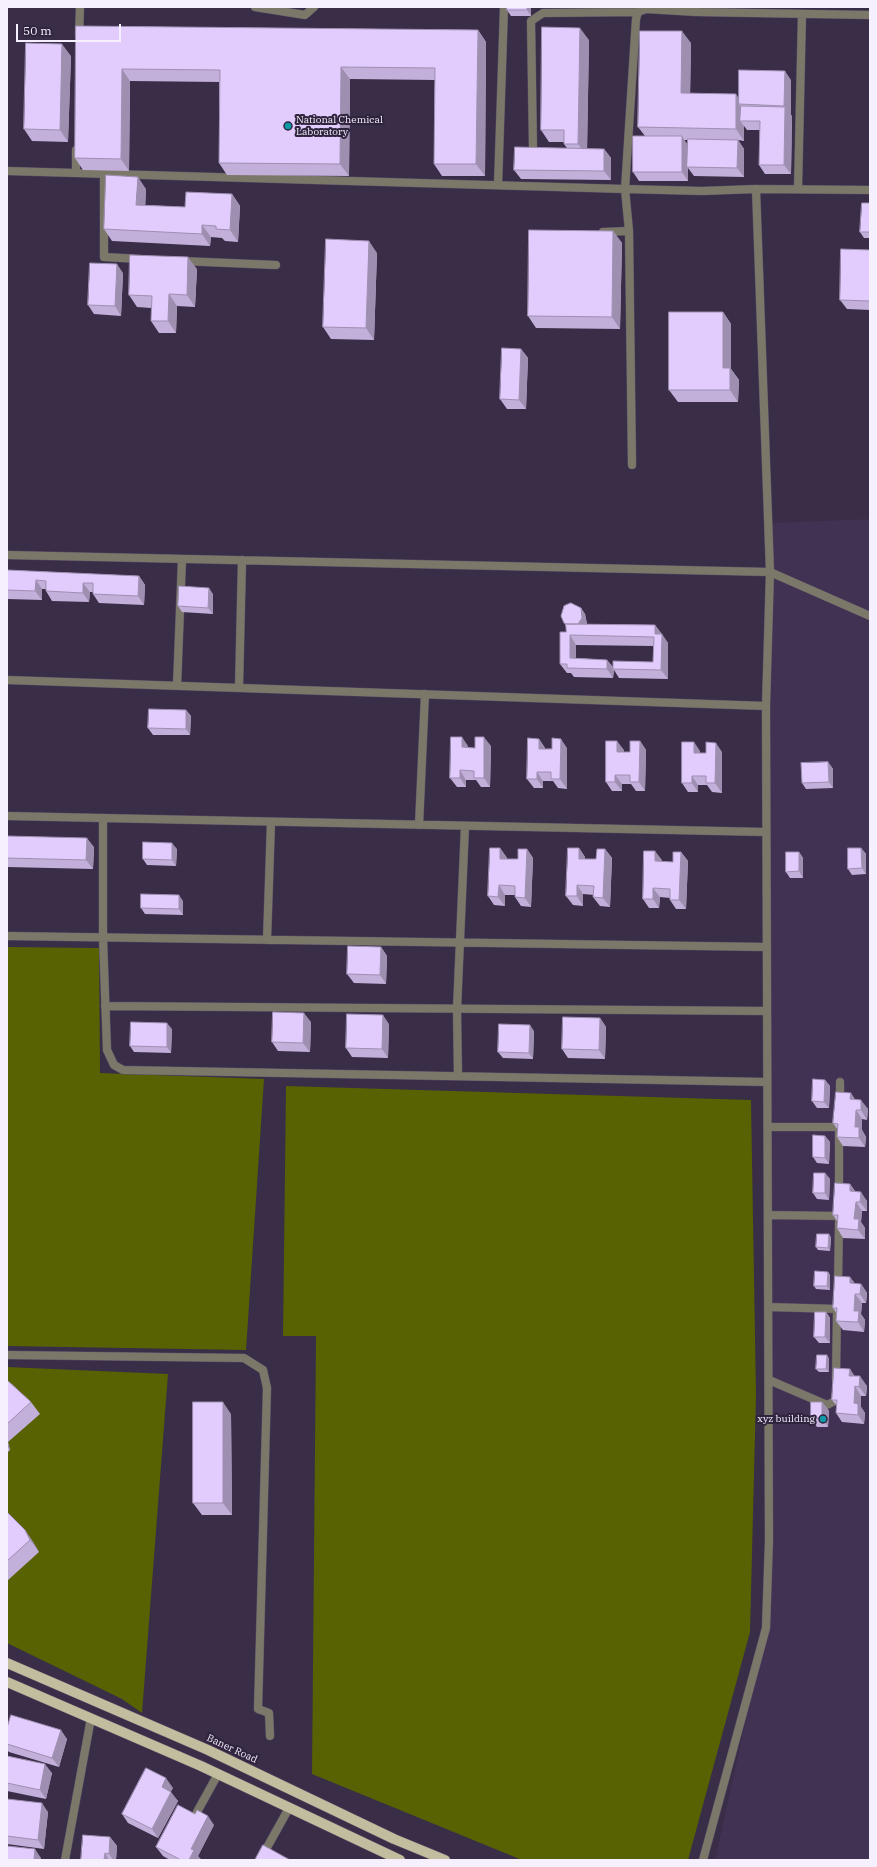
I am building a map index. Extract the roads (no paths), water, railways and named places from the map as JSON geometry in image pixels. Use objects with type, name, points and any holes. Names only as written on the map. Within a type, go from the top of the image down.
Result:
[{"type":"main road","name":"Baner Road","points":[[7,1663],[208,1750],[394,1839],[445,1860]]},
{"type":"main road","points":[[7,1682],[218,1774],[400,1860]]},
{"type":"street","points":[[79,47],[80,7]]},
{"type":"street","points":[[255,7],[305,14],[314,7]]},
{"type":"street","points":[[498,185],[504,7]]},
{"type":"street","points":[[533,148],[531,21],[543,13],[638,12],[646,9],[870,15]]},
{"type":"street","points":[[632,465],[629,231],[625,189],[636,19],[638,12]]},
{"type":"street","points":[[798,189],[802,14]]},
{"type":"street","points":[[76,142],[76,173]]},
{"type":"street","points":[[7,171],[702,191],[756,188],[870,190]]},
{"type":"street","points":[[104,174],[104,257],[151,259]]},
{"type":"street","points":[[703,1860],[766,1628],[769,1540],[766,706],[770,572],[756,188]]},
{"type":"street","points":[[592,232],[629,231]]},
{"type":"street","points":[[174,261],[276,266]]},
{"type":"street","points":[[7,555],[770,572],[870,616]]},
{"type":"street","points":[[177,686],[182,559]]},
{"type":"street","points":[[239,688],[242,560]]},
{"type":"street","points":[[7,680],[766,706]]},
{"type":"street","points":[[419,825],[425,694]]},
{"type":"street","points":[[7,816],[766,832]]},
{"type":"street","points":[[103,818],[102,938],[107,1050],[114,1065],[124,1070],[767,1082]]},
{"type":"street","points":[[267,940],[271,822]]},
{"type":"street","points":[[458,1076],[457,1009],[465,826]]},
{"type":"street","points":[[7,936],[767,947]]},
{"type":"street","points":[[105,1006],[767,1011]]},
{"type":"street","points":[[769,1380],[827,1405],[835,1401],[838,1302],[840,1082]]},
{"type":"street","points":[[768,1127],[839,1119]]},
{"type":"street","points":[[768,1215],[839,1209]]},
{"type":"street","points":[[768,1307],[838,1302]]},
{"type":"street","points":[[7,1355],[244,1358],[263,1370],[267,1388],[258,1710],[269,1713],[270,1736]]},
{"type":"street","points":[[65,1860],[91,1718]]},
{"type":"street","points":[[197,1812],[218,1774]]},
{"type":"street","points":[[260,1860],[289,1808]]},
{"type":"place","name":"National Chemical Laboratory","points":[[288,126]]},
{"type":"place","name":"xyz building","points":[[823,1419]]}]
